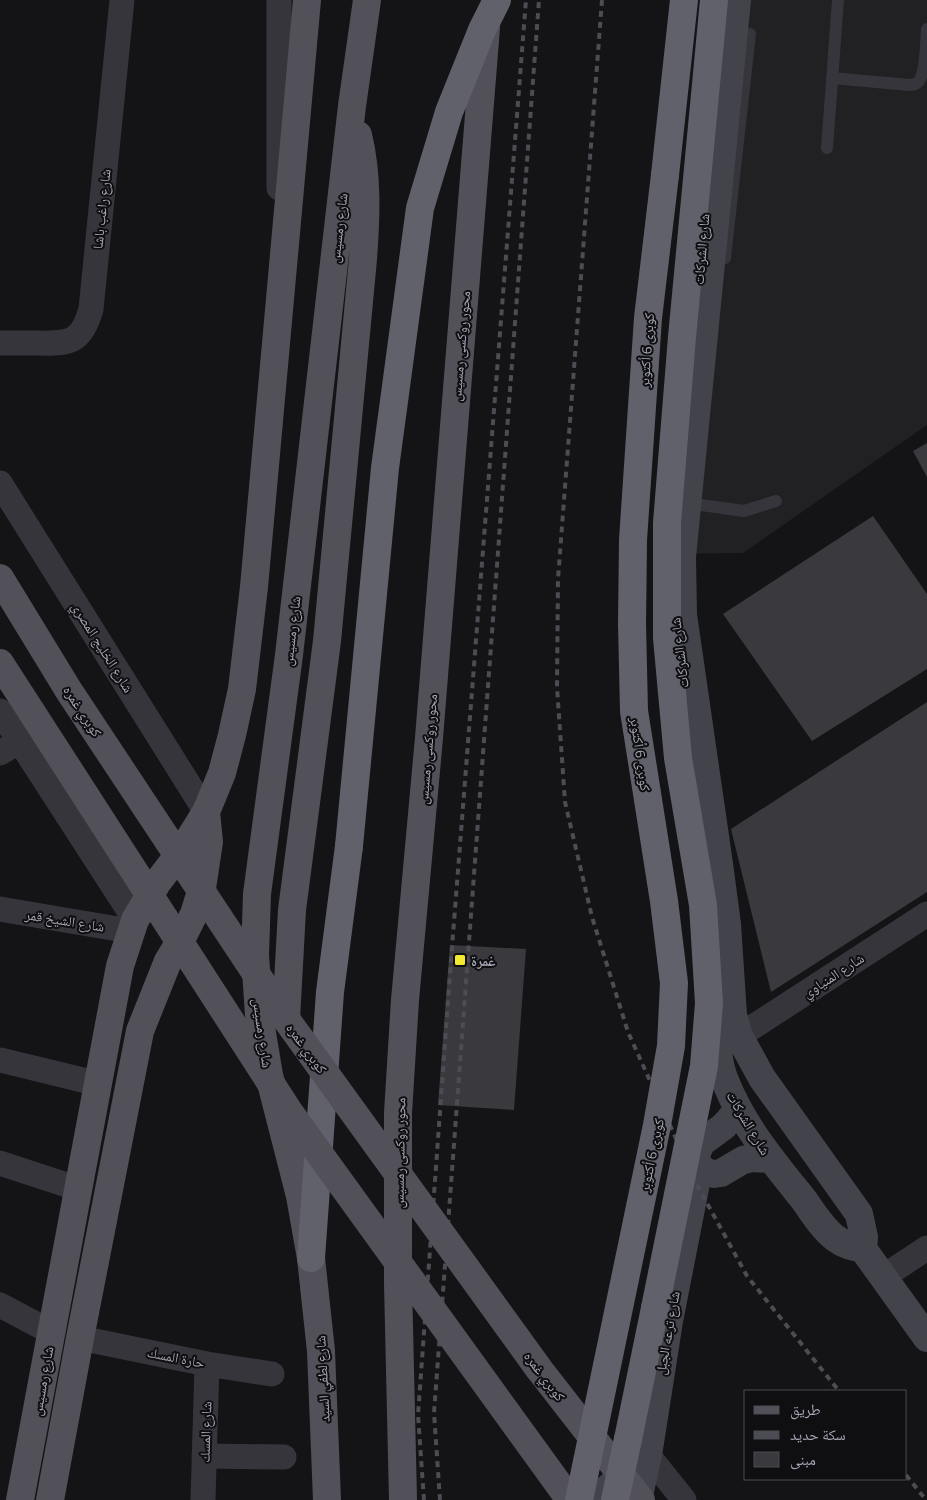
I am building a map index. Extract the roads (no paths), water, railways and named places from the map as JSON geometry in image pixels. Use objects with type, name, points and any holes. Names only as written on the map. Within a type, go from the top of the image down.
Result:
[{"type":"highway","points":[[311,1258],[330,992],[349,846],[385,468],[420,208],[449,112],[482,30],[497,0]]},
{"type":"highway","name":"كوبرى 6 أكتوبر","points":[[579,1500],[657,1126],[671,1046],[674,983],[664,902],[634,711],[633,540],[648,318],[684,0]]},
{"type":"highway","points":[[615,1500],[704,1066],[709,1003],[703,906],[678,758],[667,638],[667,523],[682,337],[714,0]]},
{"type":"main road","name":"شارع رمسيس","points":[[20,1500],[120,966],[133,925],[157,883],[183,850],[206,812],[222,773],[242,689],[254,587],[307,0]]},
{"type":"main road","name":"شارع رمسيس","points":[[311,1258],[300,1196],[269,1076],[259,1015],[255,955],[257,894],[289,655],[352,106],[367,0]]},
{"type":"main road","name":"محور روكسى رمسيس","points":[[403,1500],[398,1283],[398,1113],[488,0]]},
{"type":"main road","name":"شارع الشركات","points":[[724,0],[679,492],[674,601],[675,632],[712,896],[720,923],[733,1015],[739,1036],[762,1078],[853,1204],[862,1225],[863,1249],[844,1244],[828,1232],[771,1159],[738,1110],[723,1076],[717,1048],[720,923],[719,864],[683,615],[682,557],[693,504],[732,125],[737,0]]},
{"type":"main road","points":[[286,1019],[292,910],[327,641],[366,220],[365,182],[352,106]]},
{"type":"main road","name":"كوبري غمره","points":[[0,578],[69,691],[286,1019],[539,1369],[640,1500]]},
{"type":"main road","points":[[0,664],[290,1112],[570,1500]]},
{"type":"main road","name":"شارع رمسيس","points":[[50,1500],[140,1031],[168,961],[194,914],[202,888],[209,842],[206,812]]},
{"type":"main road","points":[[110,1024],[140,1031]]},
{"type":"main road","name":"شارع ترعه الجبل","points":[[640,1500],[669,1321],[696,1183],[701,1168],[697,1162],[696,1155],[701,1143],[724,1126],[738,1110]]},
{"type":"main road","points":[[701,1168],[706,1172],[714,1174],[721,1173],[743,1160],[752,1158],[771,1159]]},
{"type":"main road","points":[[863,1249],[927,1338]]},
{"type":"main road","name":"شارع لطفي السيد","points":[[311,1258],[321,1350],[327,1500]]},
{"type":"main road","points":[[593,1500],[648,1455]]},
{"type":"street","name":"شارع راغب باشا","points":[[0,343],[62,344],[74,339],[82,331],[88,320],[91,310],[122,0]]},
{"type":"street","points":[[279,0],[279,303]]},
{"type":"street","name":"شارع الخليج المصري","points":[[0,483],[206,812]]},
{"type":"street","points":[[0,711],[10,747],[133,925]]},
{"type":"street","name":"شارع الشيخ قمر","points":[[0,909],[133,925]]},
{"type":"street","name":"شارع المنياوي","points":[[739,1036],[927,914]]},
{"type":"street","points":[[0,1060],[99,1084]]},
{"type":"street","points":[[0,1163],[78,1189]]},
{"type":"street","points":[[883,1277],[927,1248]]},
{"type":"street","points":[[0,1305],[51,1332]]},
{"type":"street","name":"حارة المسك","points":[[80,1338],[207,1364],[272,1374]]},
{"type":"street","name":"شارع المسك","points":[[203,1500],[207,1364]]},
{"type":"street","points":[[648,1455],[684,1500]]},
{"type":"street","points":[[204,1456],[284,1457]]},
{"type":"lane","points":[[827,148],[838,0]]},
{"type":"lane","points":[[832,78],[909,86],[917,83],[921,78],[923,68],[927,29]]},
{"type":"lane","points":[[724,272],[732,125],[750,34]]},
{"type":"lane","points":[[715,349],[693,504],[744,511],[776,501]]},
{"type":"railway","points":[[424,1500],[418,1415],[451,960],[526,0]]},
{"type":"railway","points":[[440,1500],[434,1413],[539,0]]},
{"type":"railway","points":[[602,0],[558,579],[557,687],[565,802],[592,917],[628,1032],[696,1183],[747,1276],[838,1390]]},
{"type":"railway","points":[[907,1476],[926,1500]]},
{"type":"place","name":"غمرة","points":[[460,960]]}]
